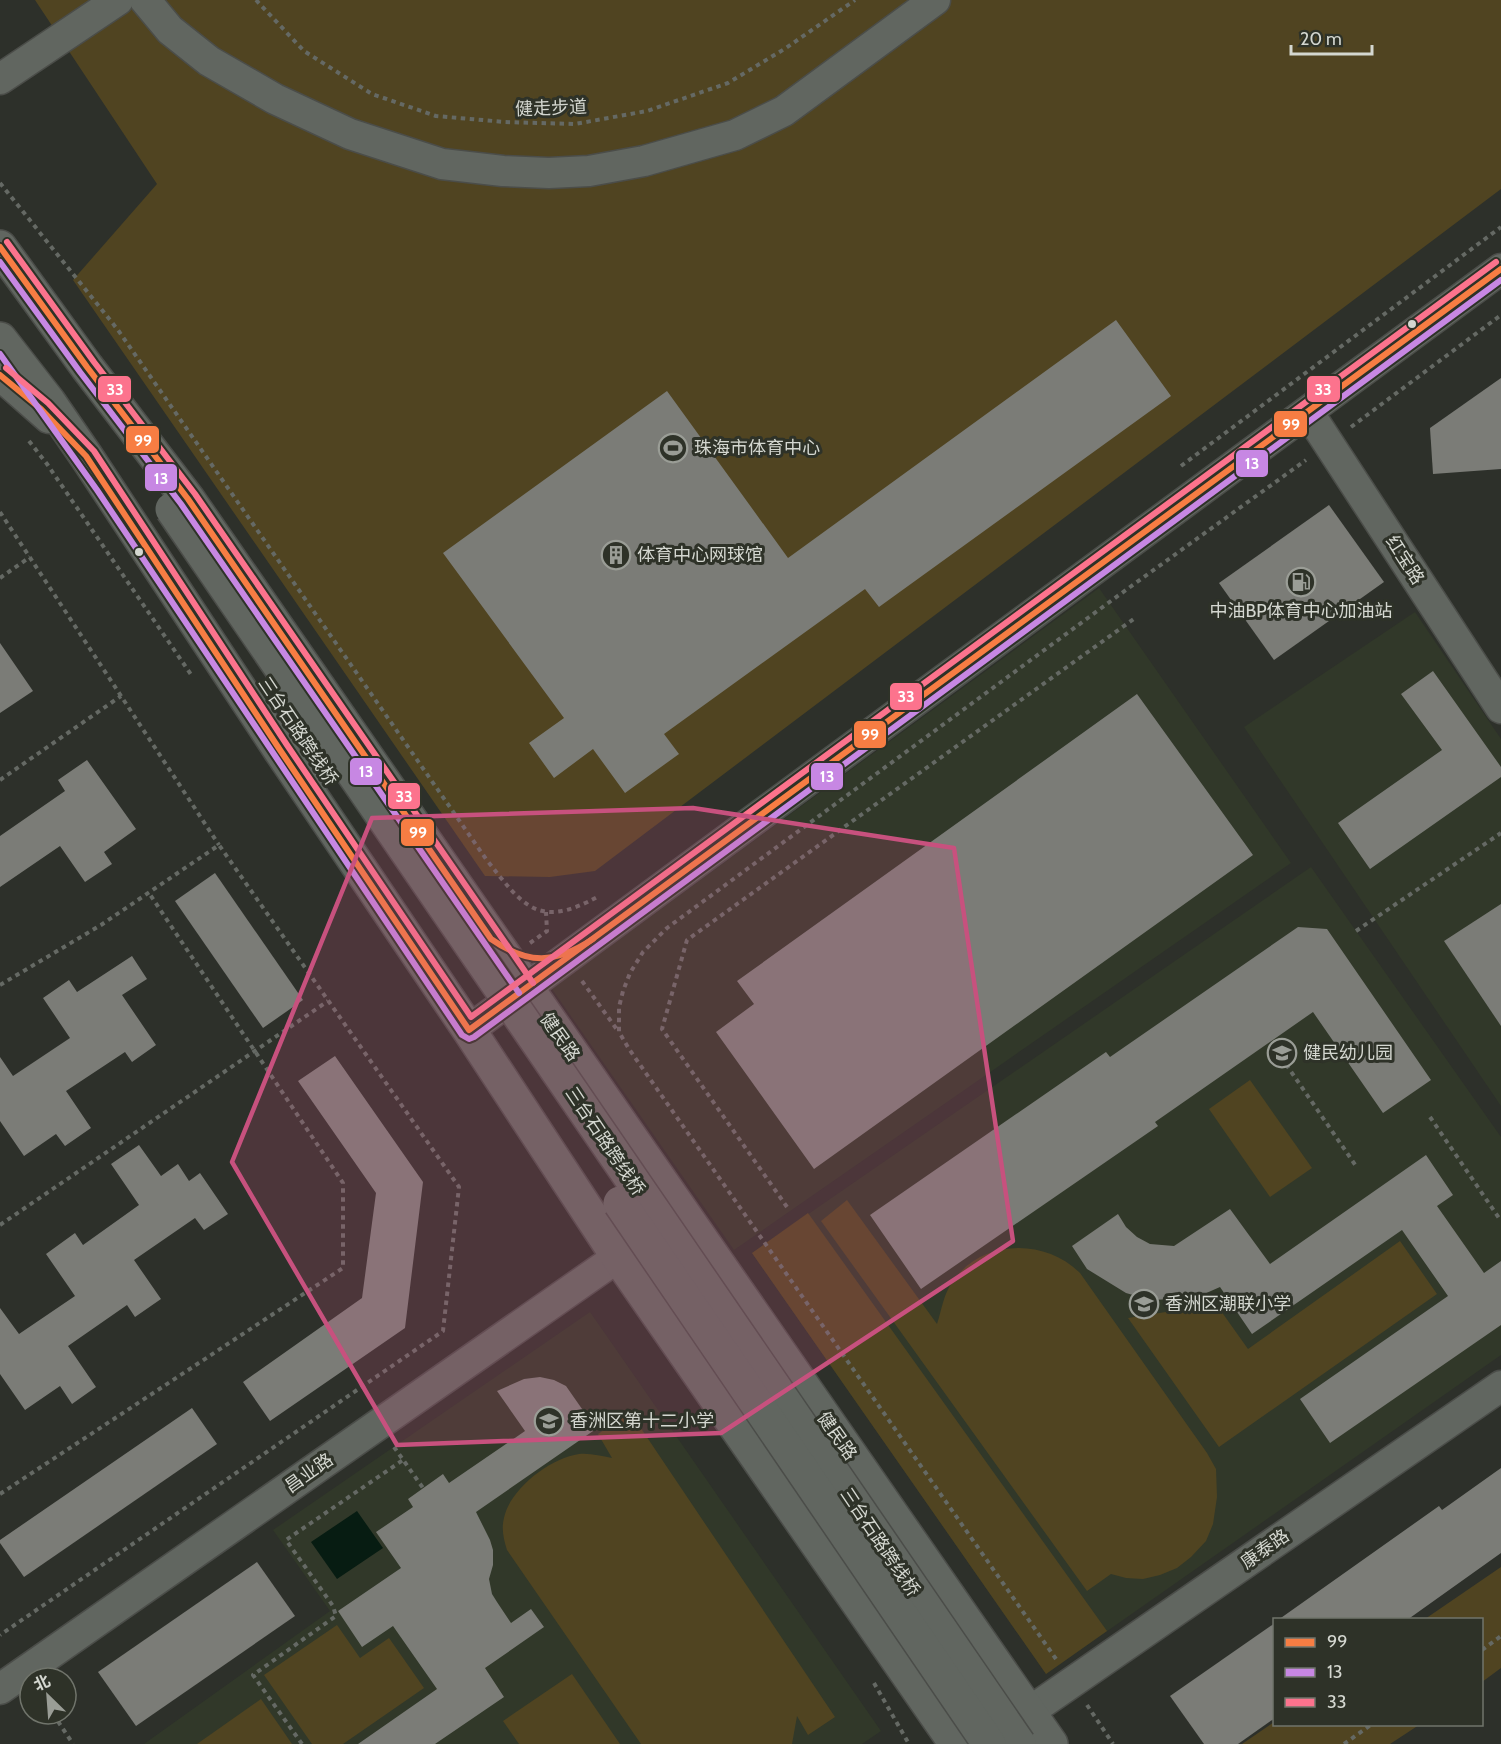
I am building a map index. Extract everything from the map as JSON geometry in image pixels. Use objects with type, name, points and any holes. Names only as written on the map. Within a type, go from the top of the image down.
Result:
[{"type":"main road","name":"健民路","points":[[0,247],[87,367],[188,499],[1051,1744]]},
{"type":"main road","points":[[0,339],[49,402],[86,456],[470,1030],[618,1257],[956,1744]]},
{"type":"main road","points":[[87,367],[163,515]]},
{"type":"main road","points":[[49,402],[163,515]]},
{"type":"main road","name":"三台石路跨线桥","points":[[163,515],[989,1744]]},
{"type":"main road","name":"三台石路跨线桥","points":[[163,515],[1019,1744]]},
{"type":"street","points":[[0,78],[118,0]]},
{"type":"street","points":[[145,0],[170,30],[209,62],[275,99],[350,134],[442,164],[549,173],[589,171],[644,160],[735,135],[784,111],[925,4]]},
{"type":"street","points":[[470,1030],[1501,269]]},
{"type":"street","points":[[0,375],[41,409],[86,456]]},
{"type":"street","name":"红宝路","points":[[1308,412],[1501,708]]},
{"type":"street","points":[[491,939],[508,951],[530,959],[541,960],[582,947]]},
{"type":"street","points":[[559,1036],[550,1004],[551,991],[562,968],[582,947]]},
{"type":"street","name":"昌业路","points":[[0,1689],[618,1257]]},
{"type":"street","name":"康泰路","points":[[1029,1712],[1501,1386]]},
{"type":"path","name":"健走步道","points":[[256,0],[304,51],[372,94],[436,116],[505,122],[575,124],[647,111],[728,83],[786,48],[855,0]]},
{"type":"path","points":[[0,183],[118,330],[466,830],[515,896],[526,905],[539,911],[555,913],[569,910],[603,894]]},
{"type":"path","points":[[1174,472],[1501,227]]},
{"type":"path","points":[[0,512],[219,845],[459,1187],[443,1331],[0,1635]]},
{"type":"path","points":[[0,578],[30,557]]},
{"type":"path","points":[[1113,1744],[629,1049],[619,1032],[619,1007],[630,973],[642,952],[667,928],[1119,595]]},
{"type":"path","points":[[787,1207],[662,1029],[687,940],[1135,618]]},
{"type":"path","points":[[0,780],[121,696]]},
{"type":"path","points":[[1356,930],[1501,833]]},
{"type":"path","points":[[0,985],[102,925],[219,845]]},
{"type":"path","points":[[0,1494],[343,1268],[343,1183],[149,893]]},
{"type":"path","points":[[0,1225],[328,1001]]},
{"type":"path","points":[[1281,1057],[1356,1166]]},
{"type":"path","points":[[1430,1116],[1501,1221]]},
{"type":"path","points":[[378,1425],[423,1488]]},
{"type":"path","points":[[302,1744],[254,1675],[336,1616],[333,1606],[286,1540],[403,1460]]},
{"type":"path","points":[[1483,1649],[1501,1636]]},
{"type":"path","points":[[61,1726],[73,1744]]},
{"type":"path","points":[[1344,1744],[1371,1726]]},
{"type":"highlighted area","points":[[693,808],[954,848],[1013,1241],[721,1433],[397,1445],[232,1162],[372,818]]},
{"type":"shaded area","name":"珠海市体育中心","points":[[35,0],[1501,0],[1501,189],[595,871],[550,877],[485,876],[73,280],[157,184]]},
{"type":"shaded area","points":[[1099,588],[1291,863],[734,1250],[552,989]]},
{"type":"shaded area","points":[[1415,612],[1501,739],[1501,1106],[1244,727]]},
{"type":"shaded area","name":"香洲区潮联小学","points":[[1311,867],[1501,1137],[1501,1355],[1046,1674],[752,1253]]},
{"type":"shaded area","points":[[1250,1080],[1312,1168],[1270,1197],[1209,1109]]},
{"type":"shaded area","points":[[847,1200],[937,1324],[945,1297],[953,1281],[965,1267],[980,1257],[1014,1248],[1032,1249],[1066,1262],[1080,1273],[1216,1469],[1217,1497],[1213,1524],[1206,1541],[1191,1557],[1177,1568],[1143,1579],[1111,1574],[1087,1591],[821,1221]]},
{"type":"shaded area","points":[[808,1213],[1107,1631],[1046,1674],[752,1253]]},
{"type":"shaded area","points":[[1400,1241],[1437,1294],[1219,1447],[1128,1318],[1216,1304],[1248,1349]]},
{"type":"shaded area","name":"香洲区第十二小学","points":[[590,1312],[881,1731],[862,1744],[144,1744],[330,1611],[273,1530]]},
{"type":"shaded area","points":[[630,1412],[835,1717],[808,1735],[797,1716],[792,1744],[641,1744],[507,1550],[503,1522],[514,1496],[544,1468],[568,1457],[587,1454],[612,1458],[598,1434]]},
{"type":"shaded area","points":[[357,1511],[383,1548],[337,1579],[311,1542]]},
{"type":"shaded area","points":[[1501,1567],[1501,1668],[1483,1681],[1483,1618],[1426,1618]]},
{"type":"shaded area","points":[[337,1625],[360,1658],[389,1638],[424,1688],[343,1744],[312,1744],[264,1675]]},
{"type":"shaded area","points":[[572,1674],[620,1744],[519,1744],[503,1721]]},
{"type":"shaded area","points":[[261,1699],[292,1744],[197,1744]]},
{"type":"shaded area","points":[[1273,1723],[1273,1726],[1417,1726],[1390,1744],[1242,1744]]},
{"type":"building","name":"体育中心网球馆","points":[[1116,320],[1171,396],[879,607],[865,589],[664,734],[679,754],[625,793],[593,749],[554,778],[529,743],[564,718],[443,553],[667,391],[788,558]]},
{"type":"building","points":[[1501,378],[1501,469],[1433,474],[1430,428]]},
{"type":"building","name":"中油BP体育中心加油站","points":[[1329,505],[1384,582],[1274,660],[1219,583]]},
{"type":"building","points":[[0,643],[33,691],[0,713]]},
{"type":"building","points":[[1433,671],[1501,767],[1501,777],[1370,869],[1338,823],[1442,750],[1401,694]]},
{"type":"building","points":[[1137,694],[1253,855],[814,1169],[716,1032],[754,1004],[737,981]]},
{"type":"building","points":[[87,760],[136,829],[104,852],[112,864],[85,882],[60,846],[0,887],[0,836],[65,791],[58,780]]},
{"type":"building","points":[[215,873],[303,1000],[263,1028],[175,901]]},
{"type":"building","points":[[1501,904],[1501,1026],[1444,941]]},
{"type":"building","points":[[1298,927],[1327,929],[1431,1080],[1383,1113],[1313,1012],[1155,1122],[1158,1126],[921,1289],[870,1215],[1106,1052],[1110,1057]]},
{"type":"building","points":[[132,956],[147,979],[122,995],[156,1045],[132,1062],[125,1052],[66,1091],[91,1128],[65,1146],[56,1134],[24,1156],[0,1121],[0,1057],[13,1076],[70,1038],[43,998],[69,980],[77,992]]},
{"type":"building","points":[[335,1056],[423,1182],[405,1328],[270,1421],[243,1382],[362,1298],[376,1193],[298,1081]]},
{"type":"building","points":[[139,1145],[161,1176],[178,1164],[189,1181],[200,1173],[228,1214],[204,1230],[195,1218],[134,1260],[161,1299],[135,1317],[127,1305],[68,1346],[96,1387],[72,1404],[60,1386],[25,1410],[0,1374],[0,1308],[19,1334],[75,1296],[46,1254],[75,1233],[83,1245],[139,1205],[111,1164]]},
{"type":"building","points":[[1426,1155],[1453,1195],[1437,1206],[1484,1273],[1501,1261],[1501,1325],[1330,1443],[1300,1399],[1448,1296],[1402,1230],[1252,1334],[1220,1287],[1195,1298],[1150,1300],[1126,1293],[1087,1269],[1072,1246],[1118,1214],[1126,1227],[1137,1237],[1150,1244],[1174,1246],[1230,1209],[1270,1264]]},
{"type":"building","points":[[540,1377],[566,1386],[596,1429],[476,1512],[493,1550],[493,1565],[489,1579],[492,1594],[511,1623],[531,1609],[544,1627],[485,1668],[504,1697],[435,1744],[358,1744],[437,1689],[393,1626],[362,1647],[338,1611],[401,1568],[376,1532],[413,1507],[408,1499],[443,1474],[449,1483],[525,1431],[497,1391],[524,1379]]},
{"type":"building","points":[[192,1408],[217,1444],[24,1577],[0,1540]]},
{"type":"building","points":[[1501,1468],[1501,1553],[1410,1618],[1281,1618],[1439,1506],[1442,1510]]},
{"type":"building","points":[[257,1562],[295,1616],[136,1726],[98,1672]]},
{"type":"building","points":[[1273,1624],[1273,1719],[1238,1744],[1204,1744],[1170,1696]]},
{"type":"transit line","name":"33","points":[[7,242],[94,362],[195,494],[533,983]]},
{"type":"transit line","name":"99","points":[[0,247],[87,367],[188,499],[491,939],[517,953],[542,958],[566,953],[593,939]]},
{"type":"transit line","name":"13","points":[[0,262],[80,372],[181,504],[519,993]]},
{"type":"transit line","name":"33","points":[[6,368],[48,403],[94,451],[287,745],[471,1017],[1496,262]]},
{"type":"transit line","name":"99","points":[[0,375],[41,409],[86,456],[280,750],[469,1030],[1501,269]]},
{"type":"transit line","name":"13","points":[[0,354],[97,490],[462,1035],[469,1039],[1501,280]]},
{"type":"place","name":"珠海市体育中心","points":[[673,448]]},
{"type":"place","name":"体育中心网球馆","points":[[616,555]]},
{"type":"place","name":"中油BP体育中心加油站","points":[[1301,582]]},
{"type":"place","name":"健民幼儿园","points":[[1282,1053]]},
{"type":"place","name":"香洲区潮联小学","points":[[1144,1304]]},
{"type":"place","name":"香洲区第十二小学","points":[[549,1421]]}]
